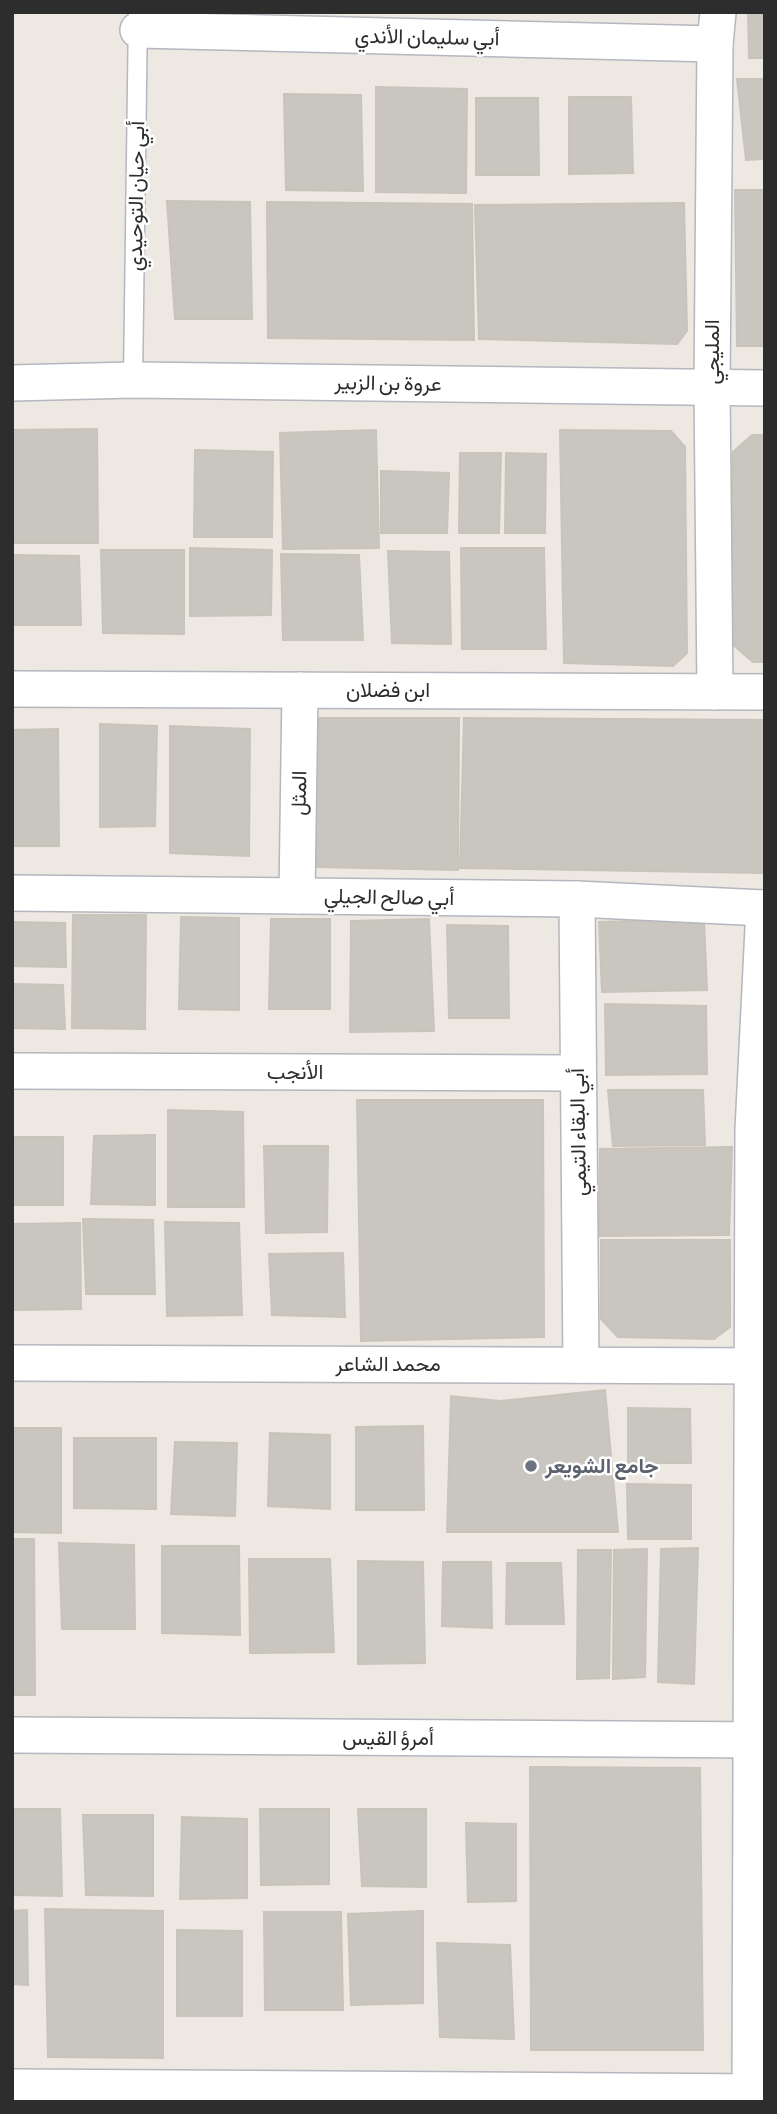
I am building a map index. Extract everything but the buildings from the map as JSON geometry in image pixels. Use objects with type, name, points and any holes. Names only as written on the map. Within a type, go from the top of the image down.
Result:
[{"type":"street","name":"أبي سليمان الأندي","points":[[138,21],[716,28]]},
{"type":"street","name":"المليجي","points":[[715,692],[712,387],[716,28]]},
{"type":"street","name":"عروة بن الزبير","points":[[12,383],[133,380],[765,388]]},
{"type":"street","name":"ابن فضلان","points":[[12,689],[765,692]]},
{"type":"street","name":"المثل","points":[[298,896],[300,690]]},
{"type":"street","name":"أبي صالح الجيلي","points":[[12,893],[576,899],[765,908]]},
{"type":"street","name":"أبي البقاء التيمي","points":[[576,899],[581,1366]]},
{"type":"street","points":[[12,2087],[755,2095],[759,1130],[765,908]]},
{"type":"street","name":"الأنجب","points":[[12,1071],[577,1073]]},
{"type":"street","name":"محمد الشاعر","points":[[12,1363],[759,1366]]},
{"type":"street","name":"أمرؤ القيس","points":[[12,1735],[757,1740]]},
{"type":"lane","name":"أبي حيان التوحيدي","points":[[133,380],[138,21]]},
{"type":"place","name":"جامع الشويعر","points":[[531,1466]]}]
